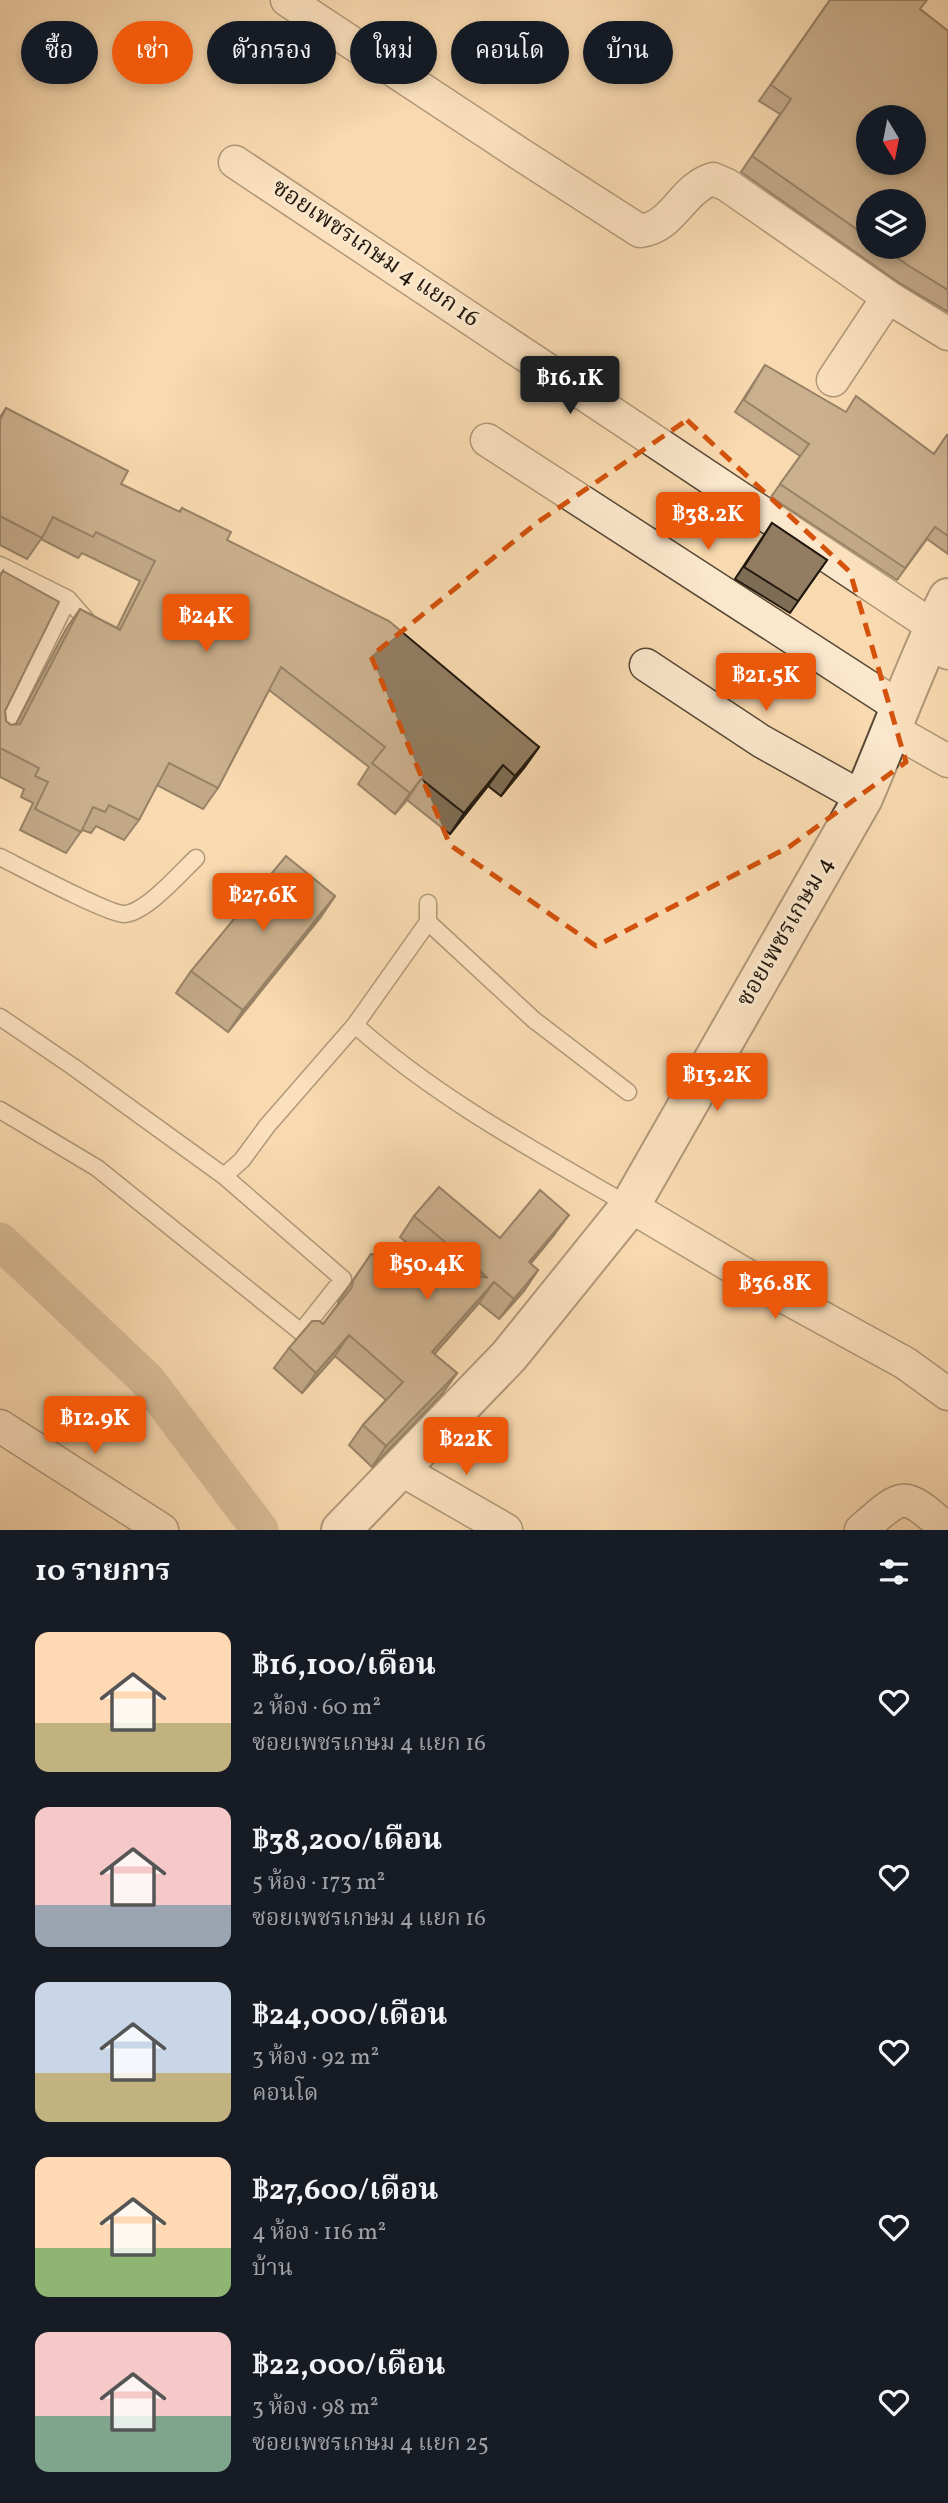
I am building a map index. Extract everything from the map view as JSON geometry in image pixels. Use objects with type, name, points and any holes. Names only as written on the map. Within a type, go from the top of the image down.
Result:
[{"type":"street","points":[[287,0],[520,155],[640,231],[653,229],[665,222],[699,183],[713,179],[727,185],[888,297],[948,334]]},
{"type":"street","name":"ซอยเพชรเกษม 4 แยก 16","points":[[235,162],[939,630]]},
{"type":"street","points":[[833,380],[888,297]]},
{"type":"street","points":[[487,440],[897,719],[948,761]]},
{"type":"street","name":"ซอยเพชรเกษม 4","points":[[341,1530],[509,1356],[630,1206],[863,798],[939,630]]},
{"type":"street","points":[[646,664],[761,741],[863,798]]},
{"type":"street","points":[[630,1206],[763,1285],[905,1363],[948,1394]]},
{"type":"street","points":[[0,1426],[162,1530]]},
{"type":"street","points":[[400,1469],[506,1530]]},
{"type":"street","points":[[861,1530],[891,1503],[904,1500],[918,1504],[948,1530]]},
{"type":"lane","points":[[0,565],[68,599],[88,622]]},
{"type":"lane","points":[[0,736],[68,599]]},
{"type":"lane","points":[[0,857],[96,904],[124,914],[143,907],[196,858]]},
{"type":"lane","points":[[224,1177],[242,1160],[267,1126],[355,1025],[428,922],[428,903]]},
{"type":"lane","points":[[428,922],[534,1020],[628,1092]]},
{"type":"lane","points":[[0,1017],[224,1177],[343,1279],[301,1332],[97,1168],[0,1110]]},
{"type":"lane","points":[[355,1025],[383,1050],[477,1116],[630,1206]]},
{"type":"highlighted area","points":[[687,420],[850,572],[906,762],[789,847],[596,946],[450,845],[371,656],[538,522]]},
{"type":"building","points":[[830,0],[927,0],[920,9],[948,31],[948,290],[899,259],[926,259],[926,189],[856,189],[856,229],[752,156],[791,99],[771,85]]},
{"type":"building","points":[[765,365],[846,412],[856,396],[934,454],[947,435],[948,536],[935,527],[905,568],[780,484],[809,444],[744,400]]},
{"type":"building","points":[[6,408],[128,471],[121,484],[180,512],[182,508],[231,532],[227,540],[389,621],[539,747],[515,776],[503,765],[464,813],[421,779],[410,793],[372,763],[385,747],[281,667],[218,788],[169,763],[139,820],[109,805],[105,812],[93,807],[81,832],[35,809],[48,782],[35,776],[39,768],[0,748],[0,576],[3,571],[59,602],[5,711],[6,721],[11,725],[20,724],[80,609],[120,630],[155,561],[96,532],[93,537],[53,517],[42,538],[0,516],[0,420]]},
{"type":"building","points":[[772,523],[827,560],[798,601],[744,567]]},
{"type":"building","points":[[286,856],[335,896],[243,1010],[191,971]]},
{"type":"building","points":[[439,1187],[500,1238],[540,1190],[569,1215],[529,1262],[538,1270],[514,1299],[494,1282],[432,1352],[457,1373],[386,1446],[363,1425],[403,1382],[349,1335],[316,1373],[289,1348],[312,1321],[323,1324],[352,1287],[353,1281],[371,1254],[488,1278],[414,1216]]},
{"type":"waterway","points":[[0,1241],[147,1380],[260,1530]]}]
